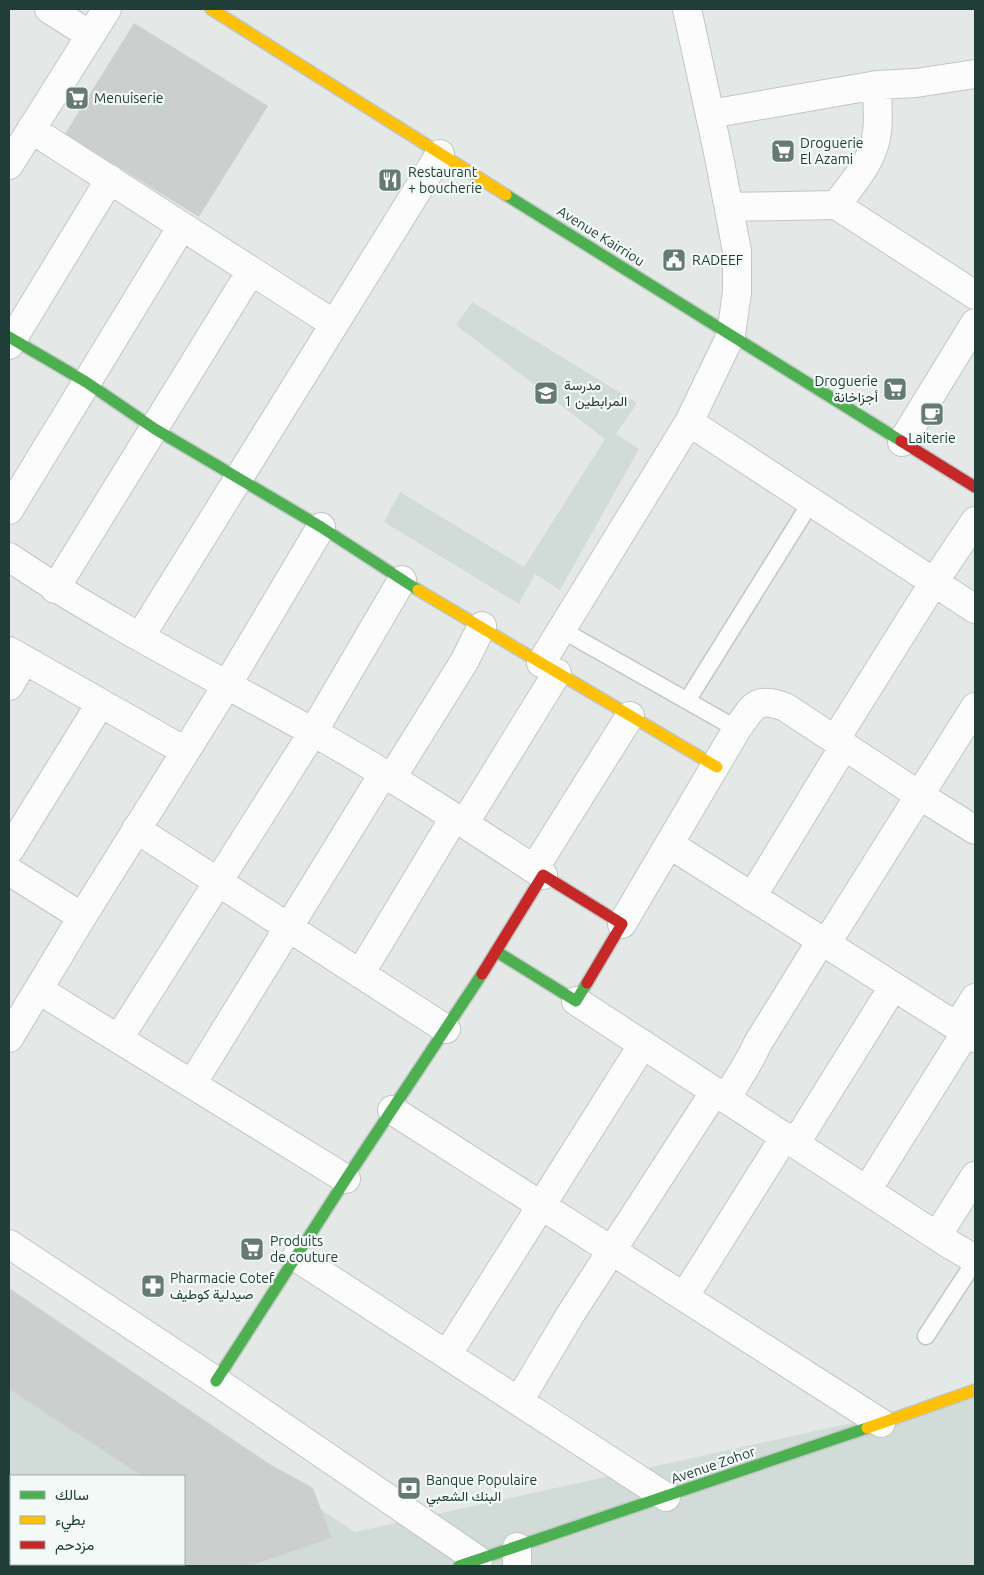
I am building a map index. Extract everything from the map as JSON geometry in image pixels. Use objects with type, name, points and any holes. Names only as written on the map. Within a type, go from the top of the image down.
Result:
[{"type":"street","points":[[49,9],[90,35]]},
{"type":"street","points":[[9,165],[107,9]]},
{"type":"street","name":"Avenue Kairriou","points":[[213,9],[440,154],[975,487]]},
{"type":"street","points":[[360,974],[459,821],[549,668],[562,630],[689,422],[731,336],[737,292],[737,251],[687,9]]},
{"type":"street","points":[[710,114],[877,85],[916,83],[975,74]]},
{"type":"street","points":[[836,205],[871,156],[878,132],[877,85]]},
{"type":"street","points":[[31,129],[334,324]]},
{"type":"street","points":[[140,637],[440,154]]},
{"type":"street","points":[[110,179],[10,340],[86,382],[155,429],[321,527],[402,580],[716,767]]},
{"type":"street","points":[[729,207],[836,205],[975,295]]},
{"type":"street","points":[[9,510],[182,226]]},
{"type":"street","points":[[55,588],[251,271]]},
{"type":"street","points":[[902,442],[975,323]]},
{"type":"street","points":[[689,422],[975,609]]},
{"type":"street","points":[[752,897],[934,582],[975,521]]},
{"type":"street","points":[[9,1038],[136,829],[227,685],[321,527]]},
{"type":"street","points":[[9,557],[55,588],[313,732],[387,776],[622,924]]},
{"type":"street","points":[[119,1038],[313,732],[402,580]]},
{"type":"street","points":[[192,1084],[287,927],[464,662],[482,626]]},
{"type":"street","points":[[9,686],[16,656],[185,751]]},
{"type":"street","points":[[576,1001],[737,729],[753,706],[764,701],[786,707],[975,830]]},
{"type":"street","points":[[9,851],[100,704]]},
{"type":"street","points":[[518,1401],[570,1315],[613,1251],[720,1095],[750,1059],[758,1043],[975,707]]},
{"type":"street","points":[[216,1381],[346,1179],[497,952],[538,872],[630,716]]},
{"type":"street","points":[[136,829],[446,1028]]},
{"type":"street","points":[[669,844],[966,1033]]},
{"type":"street","points":[[9,871],[82,917]]},
{"type":"street","points":[[497,952],[643,1044],[975,1260]]},
{"type":"street","points":[[684,1297],[893,987]]},
{"type":"street","points":[[39,990],[346,1179]]},
{"type":"street","points":[[867,1190],[966,1033],[975,998]]},
{"type":"street","points":[[447,1355],[643,1044]]},
{"type":"street","points":[[392,1110],[881,1423]]},
{"type":"street","points":[[937,1236],[975,1176]]},
{"type":"street","points":[[9,1244],[216,1381],[469,1563]]},
{"type":"street","points":[[296,1256],[666,1497]]},
{"type":"street","name":"Avenue Zohor","points":[[469,1563],[517,1557],[666,1497],[975,1390]]},
{"type":"lane","points":[[687,701],[811,502]]},
{"type":"lane","points":[[562,630],[737,729]]},
{"type":"lane","points":[[926,1336],[975,1260]]},
{"type":"shaded area","points":[[472,302],[637,403],[616,434],[639,449],[560,590],[535,574],[519,604],[384,522],[400,492],[524,567],[605,439],[456,325]]},
{"type":"shaded area","points":[[9,1303],[355,1532],[975,1396],[975,1566],[9,1566]]},
{"type":"building","points":[[134,23],[268,106],[199,217],[65,134]]},
{"type":"building","points":[[9,1288],[268,1463],[313,1488],[332,1538],[249,1566],[135,1566],[185,1565],[185,1475],[140,1475],[9,1389]]},
{"type":"traffic: fast","points":[[506,195],[901,441]]},
{"type":"traffic: fast","points":[[9,337],[86,382],[155,429],[321,527],[418,590]]},
{"type":"traffic: fast","points":[[497,952],[576,1001],[587,983]]},
{"type":"traffic: fast","points":[[216,1381],[346,1179],[482,974]]},
{"type":"traffic: fast","points":[[459,1566],[867,1428]]},
{"type":"traffic: slow","points":[[211,9],[506,195]]},
{"type":"traffic: slow","points":[[418,590],[717,767]]},
{"type":"traffic: slow","points":[[867,1428],[975,1390]]},
{"type":"traffic: jam","points":[[901,441],[975,487]]},
{"type":"traffic: jam","points":[[482,974],[543,875],[622,924],[587,983]]},
{"type":"place","name":"Menuiserie","points":[[77,98]]},
{"type":"place","name":"Droguerie El Azami","points":[[783,151]]},
{"type":"place","name":"Restaurant + boucherie","points":[[390,180]]},
{"type":"place","name":"RADEEF","points":[[674,260]]},
{"type":"place","name":"Droguerie أجزاخانة","points":[[895,389]]},
{"type":"place","name":"مدرسة المرابطين 1","points":[[546,393]]},
{"type":"place","name":"Laiterie","points":[[932,414]]},
{"type":"place","name":"Produits de couture","points":[[252,1249]]},
{"type":"place","name":"Pharmacie Cotef صيدلية كوطيف","points":[[153,1286]]},
{"type":"place","name":"Banque Populaire البنك الشعبي","points":[[409,1488]]}]
